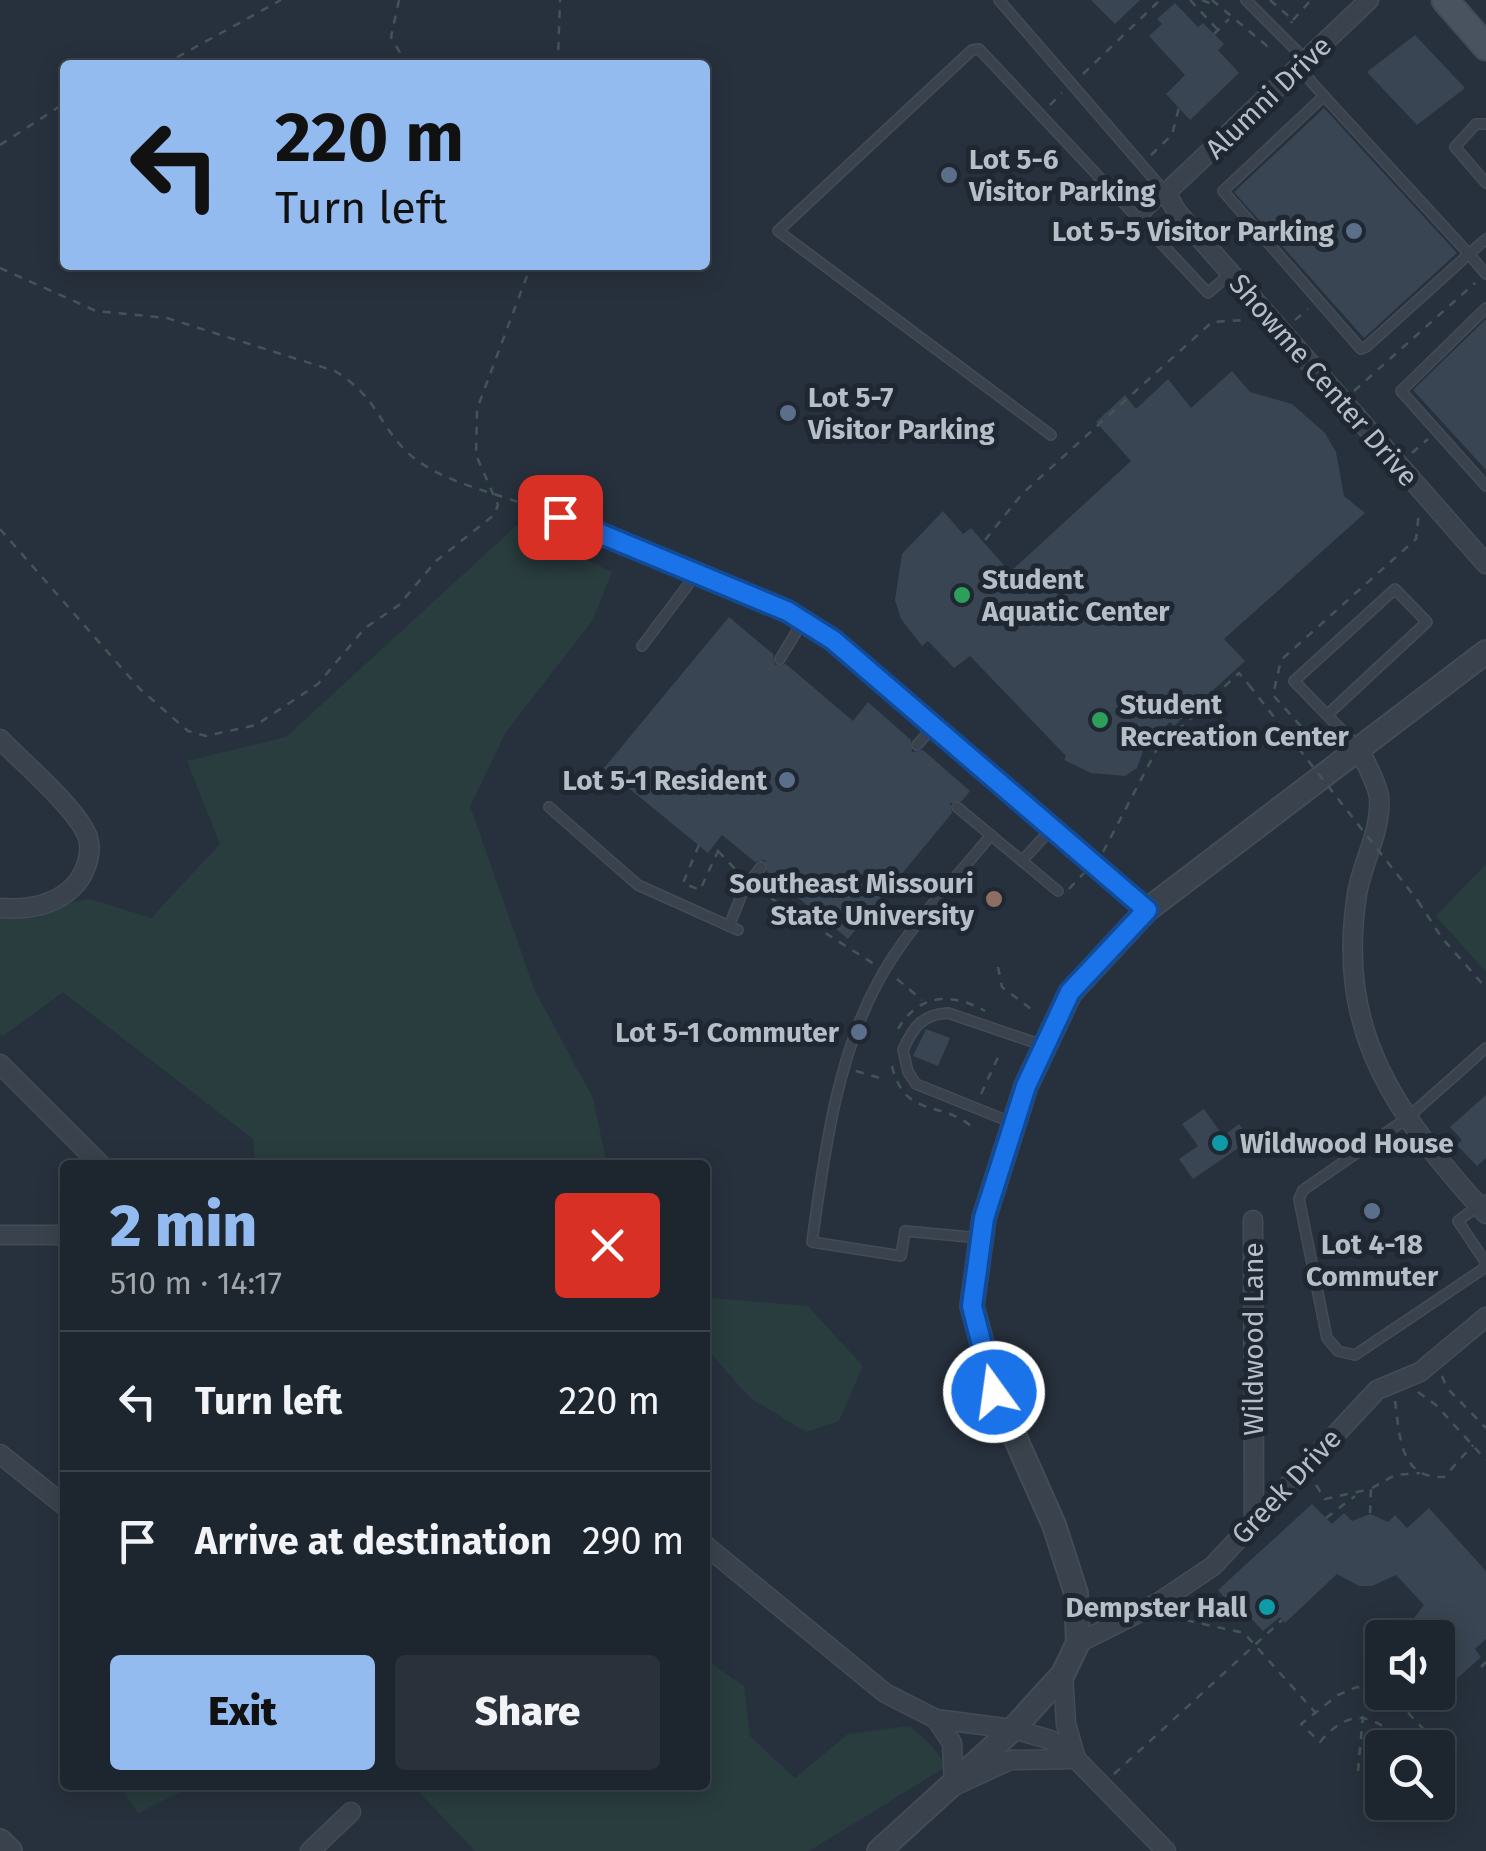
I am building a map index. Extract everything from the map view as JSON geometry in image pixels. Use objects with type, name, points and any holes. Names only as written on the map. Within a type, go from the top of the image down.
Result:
[{"type":"main road","points":[[1445,0],[1486,46]]},
{"type":"street","name":"Alumni Drive","points":[[1166,194],[1369,0]]},
{"type":"street","name":"Showme Center Drive","points":[[1166,194],[1486,564]]},
{"type":"street","points":[[878,1851],[954,1786],[1012,1729],[1063,1674],[1078,1643],[1076,1593],[1054,1525],[994,1392],[972,1306],[982,1238],[1014,1124],[1070,992],[1147,910],[1486,652]]},
{"type":"street","points":[[0,739],[88,837],[89,860],[76,886],[56,901],[24,910],[0,908]]},
{"type":"street","points":[[1358,748],[1379,795],[1377,824],[1357,893],[1352,960],[1360,1011],[1377,1072],[1406,1119],[1483,1207]]},
{"type":"street","points":[[0,1064],[95,1160]]},
{"type":"street","name":"Wildwood Lane","points":[[1253,1220],[1254,1519]]},
{"type":"street","points":[[0,1235],[60,1235]]},
{"type":"street","name":"Greek Drive","points":[[1078,1643],[1189,1584],[1213,1566],[1377,1390],[1420,1372],[1486,1317]]},
{"type":"street","points":[[0,1454],[60,1502]]},
{"type":"street","points":[[710,1549],[885,1693],[936,1719],[1012,1729],[1051,1740],[1076,1759],[1166,1851]]},
{"type":"street","points":[[1063,1674],[1066,1724],[1076,1759]]},
{"type":"street","points":[[936,1719],[952,1743],[954,1786]]},
{"type":"street","points":[[954,1786],[1010,1760],[1076,1759]]},
{"type":"street","points":[[310,1851],[351,1812]]},
{"type":"street","points":[[0,1841],[10,1851]]},
{"type":"lane","points":[[998,0],[1166,194],[1140,219]]},
{"type":"lane","points":[[1246,0],[1280,35],[1324,96],[1486,273]]},
{"type":"lane","points":[[1050,436],[778,231],[972,50],[986,52],[1208,293],[1231,273]]},
{"type":"lane","points":[[1324,96],[1223,192],[1357,347],[1366,347],[1486,238]]},
{"type":"lane","points":[[1486,124],[1476,124],[1455,147],[1486,183]]},
{"type":"lane","points":[[1486,308],[1403,384],[1403,396],[1486,486]]},
{"type":"lane","points":[[529,505],[804,621],[833,640],[1147,910]]},
{"type":"lane","points":[[642,646],[696,574]]},
{"type":"lane","points":[[1327,715],[1427,622],[1395,589],[1294,681],[1358,748]]},
{"type":"lane","points":[[780,660],[804,621]]},
{"type":"lane","points":[[917,745],[934,726]]},
{"type":"lane","points":[[549,807],[638,884],[734,928],[749,882],[761,867]]},
{"type":"lane","points":[[956,807],[1058,891]]},
{"type":"lane","points":[[1022,861],[1052,828]]},
{"type":"lane","points":[[982,1238],[905,1231],[901,1256],[812,1242],[833,1113],[850,1056],[885,971],[990,835]]},
{"type":"lane","points":[[1014,1124],[916,1084],[908,1072],[904,1050],[922,1020],[934,1013],[948,1012],[1045,1046]]},
{"type":"lane","points":[[1483,1207],[1458,1221],[1486,1265],[1355,1354],[1338,1351],[1326,1338],[1299,1198],[1303,1190],[1406,1119],[1486,1048]]},
{"type":"path","points":[[172,60],[281,0]]},
{"type":"path","points":[[399,0],[392,36],[405,60]]},
{"type":"path","points":[[557,60],[560,0]]},
{"type":"path","points":[[1042,113],[1160,0]]},
{"type":"path","points":[[1190,0],[1216,32],[1230,18]]},
{"type":"path","points":[[1202,0],[1218,6]]},
{"type":"path","points":[[1212,0],[1230,18],[1248,26],[1266,46],[1311,0]]},
{"type":"path","points":[[1270,0],[1293,20]]},
{"type":"path","points":[[0,145],[60,106]]},
{"type":"path","points":[[1141,164],[1172,135],[1179,108]]},
{"type":"path","points":[[0,268],[96,311],[167,318],[335,371],[358,386],[381,411],[402,447],[422,463],[529,505]]},
{"type":"path","points":[[0,529],[140,688],[188,731],[206,736],[256,725],[318,684],[365,628],[399,604],[436,561],[494,515],[498,505],[476,455],[477,409],[529,270]]},
{"type":"path","points":[[1344,401],[1486,273]]},
{"type":"path","points":[[985,540],[1022,494],[1212,322],[1252,319]]},
{"type":"path","points":[[1398,464],[1436,432]]},
{"type":"path","points":[[1101,854],[1156,752],[1238,673],[1442,938],[1486,988]]},
{"type":"path","points":[[699,845],[683,883],[700,890],[718,851]]},
{"type":"path","points":[[713,846],[749,882],[885,971],[922,1000]]},
{"type":"path","points":[[1058,891],[1068,890],[1085,872]]},
{"type":"path","points":[[998,967],[1002,986],[1036,1012]]},
{"type":"path","points":[[981,1094],[999,1055]]},
{"type":"path","points":[[1442,1375],[1447,1388],[1486,1428]]},
{"type":"path","points":[[1417,1391],[1436,1405],[1486,1460]]},
{"type":"path","points":[[1387,1397],[1394,1394],[1406,1460],[1400,1474]]},
{"type":"path","points":[[1325,1499],[1370,1489],[1400,1474],[1444,1477],[1473,1445]]},
{"type":"path","points":[[1406,1460],[1424,1474]]},
{"type":"path","points":[[1316,1478],[1313,1481],[1325,1499],[1328,1516],[1360,1492]]},
{"type":"path","points":[[1370,1489],[1370,1514]]},
{"type":"path","points":[[1178,1606],[1185,1620],[1244,1634],[1316,1712]]},
{"type":"path","points":[[1112,1776],[1282,1620]]},
{"type":"path","points":[[1481,1666],[1486,1662]]},
{"type":"path","points":[[1389,1730],[1380,1720],[1364,1714],[1346,1719],[1320,1742],[1302,1724],[1357,1687],[1396,1701],[1424,1730]]},
{"type":"path","points":[[1358,1771],[1364,1714]]},
{"type":"shaded area","points":[[516,526],[612,572],[592,621],[506,732],[470,806],[535,991],[593,1098],[606,1160],[255,1160],[253,1139],[63,992],[3,1036],[0,1033],[0,915],[90,899],[151,918],[220,844],[187,761],[286,737]]},
{"type":"shaded area","points":[[1486,864],[1486,972],[1436,916]]},
{"type":"shaded area","points":[[710,1296],[808,1306],[863,1366],[839,1421],[806,1432],[750,1398],[710,1353]]},
{"type":"shaded area","points":[[710,1662],[744,1686],[750,1736],[795,1778],[848,1734],[910,1726],[934,1748],[946,1767],[809,1851],[475,1851],[417,1790],[710,1790]]},
{"type":"shaded area","points":[[122,1790],[186,1790],[138,1813]]},
{"type":"building","points":[[1091,0],[1140,0],[1115,24]]},
{"type":"building","points":[[1175,3],[1198,27],[1203,23],[1224,44],[1218,50],[1239,73],[1190,120],[1166,94],[1185,75],[1149,36],[1162,24],[1157,19]]},
{"type":"building","points":[[1415,35],[1465,88],[1417,125],[1367,72]]},
{"type":"building","points":[[1324,108],[1457,253],[1364,338],[1234,192]]},
{"type":"building","points":[[1486,319],[1486,470],[1413,390]]},
{"type":"building","points":[[1232,371],[1250,392],[1292,404],[1325,433],[1336,452],[1344,496],[1365,513],[1224,639],[1245,661],[1174,726],[1170,722],[1145,745],[1137,768],[1125,776],[1091,773],[1064,760],[1066,756],[970,656],[954,668],[928,641],[922,646],[901,619],[895,600],[902,554],[943,511],[963,534],[971,528],[1010,572],[1131,461],[1096,422],[1125,395],[1136,409],[1168,379],[1191,408]]},
{"type":"building","name":"Lot 5-1 Resident","points":[[729,617],[773,654],[775,665],[786,664],[853,721],[868,702],[911,740],[912,752],[923,750],[970,791],[962,801],[950,803],[952,813],[848,939],[767,872],[765,860],[755,862],[722,835],[708,853],[604,768]]},
{"type":"building","points":[[926,1029],[950,1038],[938,1066],[913,1056]]},
{"type":"building","points":[[1486,1095],[1486,1158],[1477,1166],[1457,1145],[1462,1140],[1450,1127]]},
{"type":"building","name":"Wildwood House","points":[[1204,1109],[1223,1136],[1239,1124],[1250,1140],[1193,1179],[1179,1159],[1198,1146],[1182,1124]]},
{"type":"building","name":"Dempster Hall","points":[[1312,1504],[1332,1524],[1344,1513],[1352,1521],[1370,1514],[1388,1522],[1395,1515],[1407,1528],[1429,1508],[1486,1571],[1486,1639],[1475,1649],[1481,1657],[1455,1680],[1455,1620],[1413,1620],[1424,1605],[1396,1575],[1372,1586],[1359,1586],[1337,1574],[1285,1623],[1280,1617],[1263,1631],[1244,1611],[1240,1616],[1218,1590]]},
{"type":"place","name":"Lot 5-6 Visitor Parking","points":[[949,175]]},
{"type":"place","name":"Lot 5-5 Visitor Parking","points":[[1354,231]]},
{"type":"place","name":"Lot 5-7 Visitor Parking","points":[[788,413]]},
{"type":"place","name":"Student Aquatic Center","points":[[962,595]]},
{"type":"place","name":"Student Recreation Center","points":[[1100,720]]},
{"type":"place","name":"Lot 5-1 Resident","points":[[787,780]]},
{"type":"place","name":"Southeast Missouri State University","points":[[994,899]]},
{"type":"place","name":"Lot 5-1 Commuter","points":[[859,1032]]},
{"type":"place","name":"Wildwood House","points":[[1220,1143]]},
{"type":"place","name":"Lot 4-18 Commuter","points":[[1372,1211]]},
{"type":"place","name":"Dempster Hall","points":[[1267,1607]]},
{"type":"route","points":[[560,517],[787,611],[833,640],[1147,910],[1070,992],[1026,1086],[984,1218],[972,1306],[994,1392]]}]
